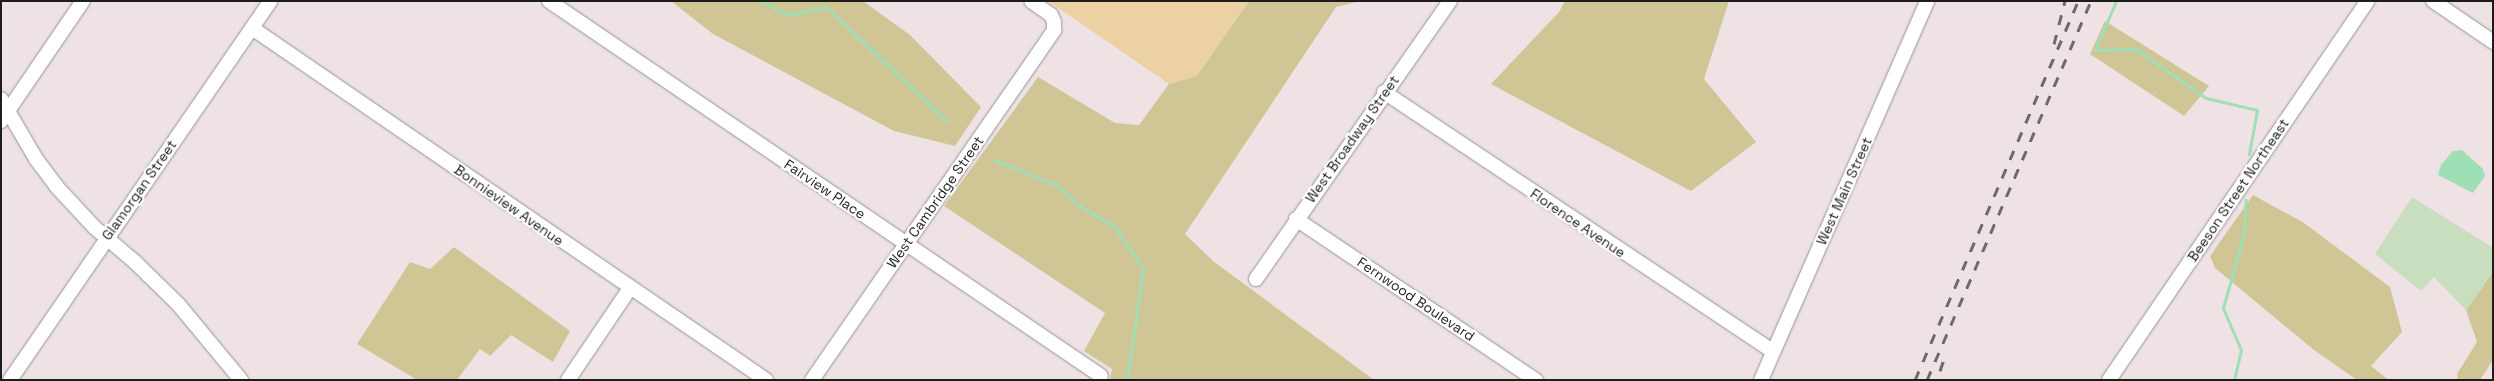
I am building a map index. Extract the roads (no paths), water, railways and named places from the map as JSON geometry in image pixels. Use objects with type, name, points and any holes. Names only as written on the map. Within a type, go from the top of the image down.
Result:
[{"type":"street","points":[[5,117],[83,1]]},
{"type":"street","name":"Glamorgan Street","points":[[10,380],[270,1]]},
{"type":"street","name":"Fairview Place","points":[[549,1],[1101,376]]},
{"type":"street","name":"West Cambridge Street","points":[[812,380],[1050,35],[1054,22],[1051,16],[1032,1]]},
{"type":"street","name":"West Broadway Street","points":[[1256,278],[1384,92],[1450,1]]},
{"type":"street","name":"West Main Street","points":[[1761,380],[1926,1]]},
{"type":"street","name":"Beeson Street Northeast","points":[[2109,380],[2368,1]]},
{"type":"street","points":[[2433,1],[2493,42]]},
{"type":"street","name":"Bonnieview Avenue","points":[[252,28],[766,380]]},
{"type":"street","name":"Florence Avenue","points":[[1384,92],[1774,351]]},
{"type":"street","points":[[1,99],[5,117],[56,186],[106,238],[135,262],[178,304],[241,380]]},
{"type":"street","name":"Fernwood Boulevard","points":[[1296,219],[1536,380]]},
{"type":"street","points":[[568,380],[630,288]]},
{"type":"waterway","points":[[761,1],[787,15],[826,7],[947,121]]},
{"type":"waterway","points":[[2116,1],[2095,50],[2136,49],[2206,98],[2257,110],[2249,154]]},
{"type":"waterway","points":[[995,160],[1058,186],[1077,204],[1114,226],[1143,268],[1127,380]]},
{"type":"waterway","points":[[2234,380],[2241,350],[2223,308],[2244,234],[2246,200]]},
{"type":"railway","points":[[2054,44],[2065,1]]},
{"type":"railway","points":[[1915,380],[2078,1]]},
{"type":"railway","points":[[1927,380],[2091,1]]},
{"type":"railway","points":[[1940,371],[1946,353]]}]
